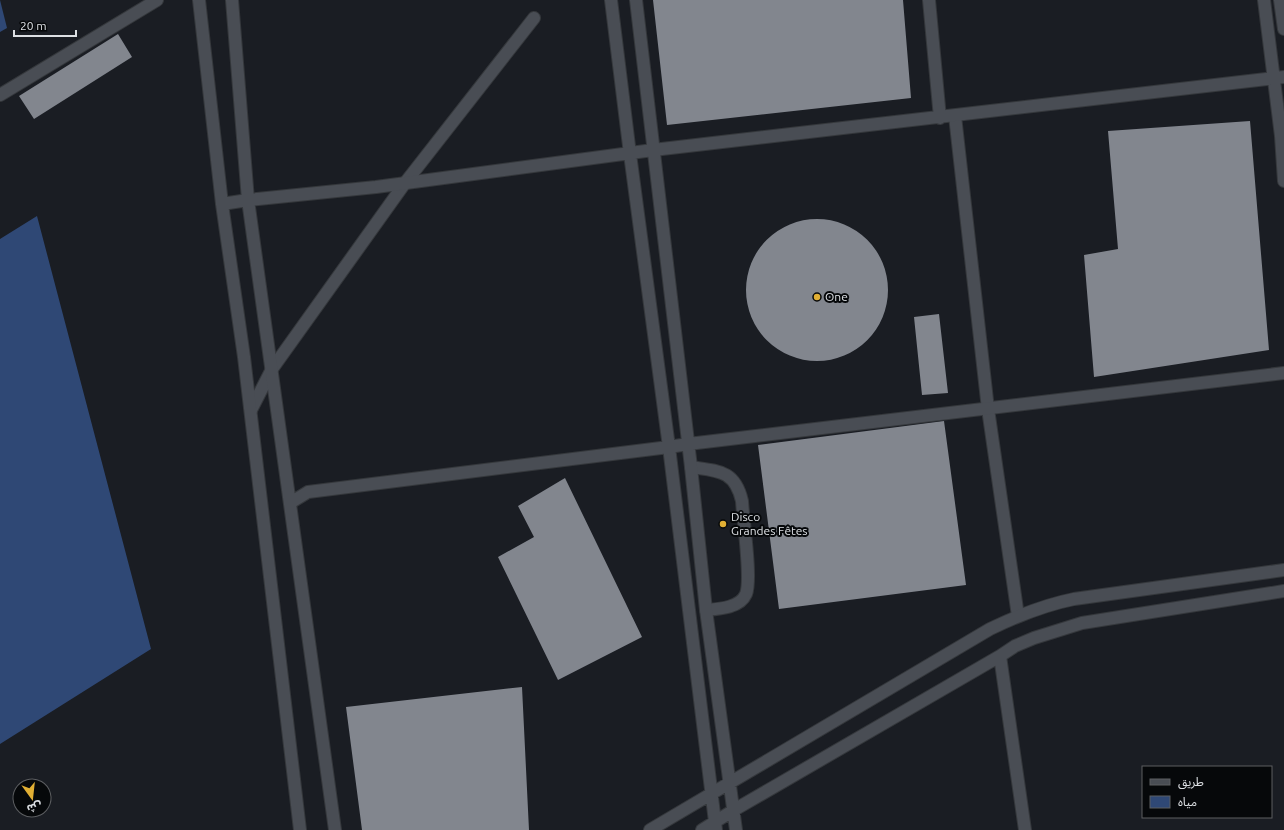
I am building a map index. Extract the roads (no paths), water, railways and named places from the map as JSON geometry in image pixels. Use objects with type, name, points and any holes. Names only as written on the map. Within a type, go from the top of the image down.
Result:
[{"type":"street","points":[[0,95],[157,0]]},
{"type":"street","points":[[200,0],[222,204],[251,410],[300,830]]},
{"type":"street","points":[[232,0],[248,200],[335,830]]},
{"type":"street","points":[[611,0],[715,826]]},
{"type":"street","points":[[636,0],[691,467],[706,610],[736,830]]},
{"type":"street","points":[[929,0],[940,118]]},
{"type":"street","points":[[1264,0],[1279,78],[1280,136],[1284,181]]},
{"type":"street","points":[[1280,0],[1284,29]]},
{"type":"street","points":[[251,410],[272,369],[405,183],[534,18]]},
{"type":"street","points":[[222,204],[405,183],[653,150],[1279,78]]},
{"type":"street","points":[[955,116],[988,409],[1018,616]]},
{"type":"street","points":[[290,503],[308,492],[668,448],[688,444],[1284,373]]},
{"type":"street","points":[[691,467],[712,470],[727,475],[739,490],[742,501],[749,579],[746,594],[741,601],[726,609],[706,610]]},
{"type":"street","points":[[650,830],[990,629],[1018,616],[1053,603],[1074,599],[1284,570]]},
{"type":"street","points":[[702,830],[715,826],[734,810],[1000,656],[1014,646],[1082,623],[1284,591]]},
{"type":"street","points":[[1000,656],[1025,830]]},
{"type":"water","points":[[0,0],[7,28],[0,32]]},
{"type":"water","points":[[37,216],[151,649],[0,744],[0,239]]},
{"type":"place","name":"One","points":[[817,297]]},
{"type":"place","name":"Disco Grandes Fêtes","points":[[723,524]]}]
